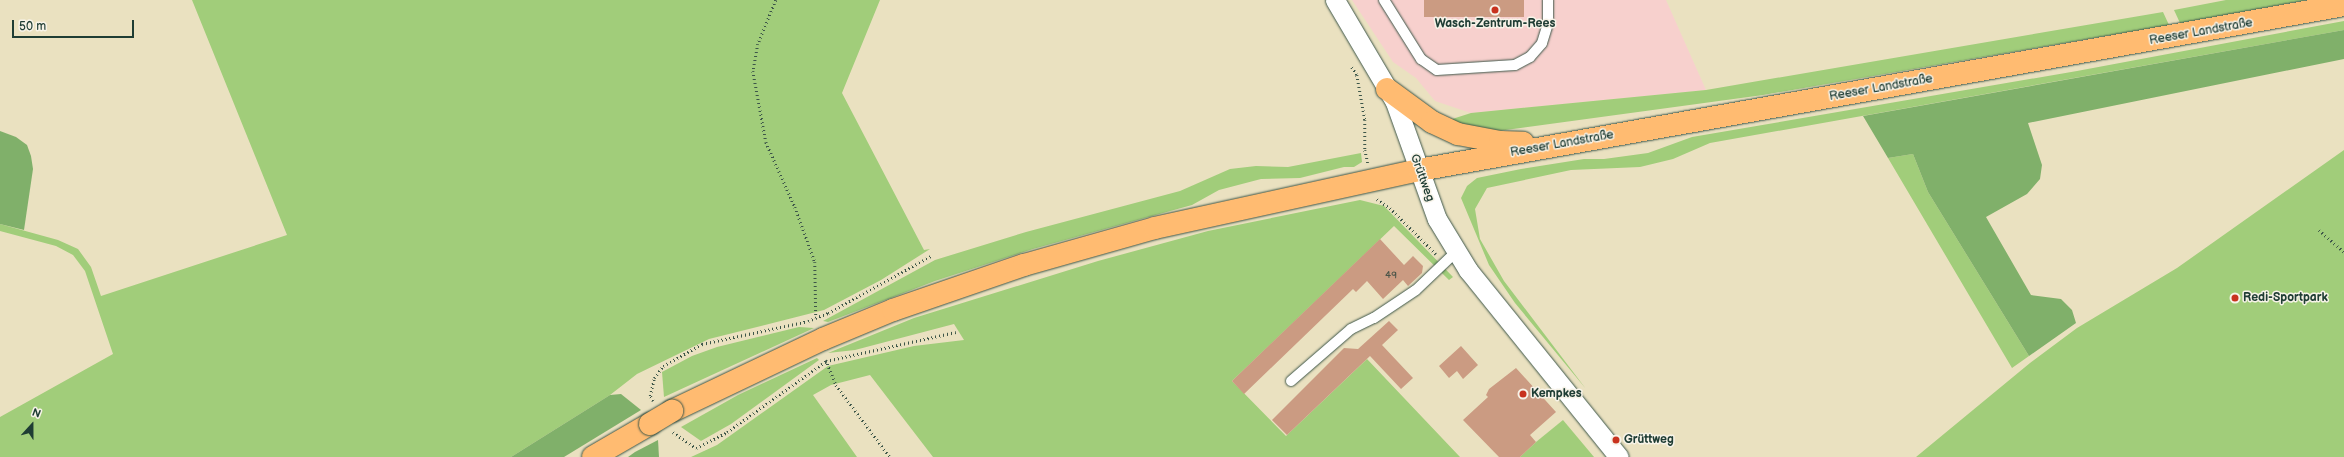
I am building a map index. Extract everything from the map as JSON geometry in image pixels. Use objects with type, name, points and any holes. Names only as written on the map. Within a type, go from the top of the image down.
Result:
[{"type":"main road","name":"Reeser Landstraße","points":[[593,457],[672,411],[823,339],[961,286],[1080,249],[1244,207],[1419,170],[2344,5]]},
{"type":"main road","points":[[1388,89],[1432,122],[1458,134],[1500,142],[1559,145]]},
{"type":"street","name":"Grüttweg","points":[[1335,0],[1395,102],[1437,219],[1468,270],[1619,457]]},
{"type":"lane","points":[[1384,0],[1421,59],[1437,70],[1515,65],[1530,57],[1542,43],[1548,23],[1548,0]]},
{"type":"lane","points":[[1291,381],[1351,329],[1374,318],[1416,290],[1457,251]]},
{"type":"path","points":[[776,0],[758,44],[754,78],[766,142],[795,207],[815,262],[816,318],[823,339],[826,361],[836,385],[890,457]]},
{"type":"path","points":[[2319,230],[2344,252]]},
{"type":"shaded area","points":[[1352,0],[1666,0],[1706,90],[1471,113],[1435,101],[1416,78],[1393,62]]},
{"type":"green space","points":[[192,0],[880,0],[842,93],[924,250],[930,249],[881,280],[824,310],[709,339],[637,374],[610,395],[511,457],[0,457],[0,417],[113,354],[85,271],[73,255],[56,246],[0,231],[0,224],[58,240],[78,249],[91,267],[101,296],[287,235]]},
{"type":"green space","points":[[2226,0],[2307,0],[2180,23],[2174,10]]},
{"type":"green space","points":[[2163,12],[2169,25],[1763,95],[1498,131],[1446,121],[1471,113],[1706,90]]},
{"type":"green space","points":[[2344,21],[2344,30],[1710,143],[1673,159],[1640,167],[1571,170],[1487,188],[1475,209],[1480,239],[1504,281],[1586,389],[1515,303],[1489,265],[1461,198],[1467,186],[1477,178],[1521,169],[1584,159],[1604,159],[1648,153],[1692,137],[2077,71]]},
{"type":"green space","points":[[2344,30],[2344,59],[2028,123],[2042,165],[2040,179],[2027,194],[1986,217],[2031,295],[2061,299],[2072,310],[2076,323],[2029,356],[1928,192],[1913,154],[1888,158],[1863,116]]},
{"type":"green space","points":[[0,131],[16,137],[27,145],[31,156],[33,169],[24,230],[0,224]]},
{"type":"green space","name":"Redi-Sportpark","points":[[2344,150],[2344,457],[1916,457],[2030,363],[2077,328],[2177,268]]},
{"type":"green space","points":[[1361,153],[1362,162],[1354,167],[1344,167],[1300,178],[1261,179],[1219,190],[1192,205],[1033,249],[935,281],[828,322],[823,321],[935,260],[1026,232],[1180,191],[1230,169],[1256,166],[1288,167]]},
{"type":"green space","points":[[1913,154],[1928,192],[2029,356],[2012,368],[1888,158]]},
{"type":"green space","points":[[1360,200],[1384,206],[1453,277],[1449,280],[1394,226],[1232,381],[1286,436],[1367,359],[1460,457],[933,457],[870,375],[831,385],[813,395],[857,457],[691,457],[717,445],[828,366],[914,346],[964,340],[954,324],[855,350],[828,353],[914,318],[1098,261],[1208,231]]},
{"type":"green space","points":[[799,327],[814,328],[664,397],[662,372],[692,356],[717,347]]},
{"type":"green space","points":[[817,358],[819,360],[731,424],[701,441],[681,427],[738,395]]},
{"type":"green space","points":[[621,394],[641,410],[564,457],[511,457],[610,395]]},
{"type":"green space","points":[[1563,420],[1594,457],[1520,457],[1536,442]]},
{"type":"green space","points":[[658,440],[659,457],[628,457],[635,452]]},
{"type":"building","name":"Wasch-Zentrum-Rees","points":[[1424,0],[1524,0],[1524,17],[1424,17]]},
{"type":"building","points":[[1380,239],[1404,265],[1413,256],[1423,266],[1422,273],[1408,286],[1403,280],[1383,299],[1367,281],[1356,292],[1353,289],[1244,394],[1232,381]]},
{"type":"building","points":[[1389,321],[1398,330],[1382,345],[1413,378],[1401,389],[1370,356],[1287,435],[1272,420],[1344,348],[1358,349]]},
{"type":"building","points":[[1461,346],[1478,365],[1463,379],[1457,371],[1449,378],[1439,366]]},
{"type":"building","points":[[1516,368],[1556,412],[1530,435],[1536,442],[1520,457],[1499,457],[1463,420],[1488,397],[1486,395],[1489,389]]},
{"type":"place","name":"Wasch-Zentrum-Rees","points":[[1495,10]]},
{"type":"place","name":"Redi-Sportpark","points":[[2235,298]]},
{"type":"place","name":"Kempkes","points":[[1523,394]]},
{"type":"place","name":"Grüttweg","points":[[1616,440]]}]
